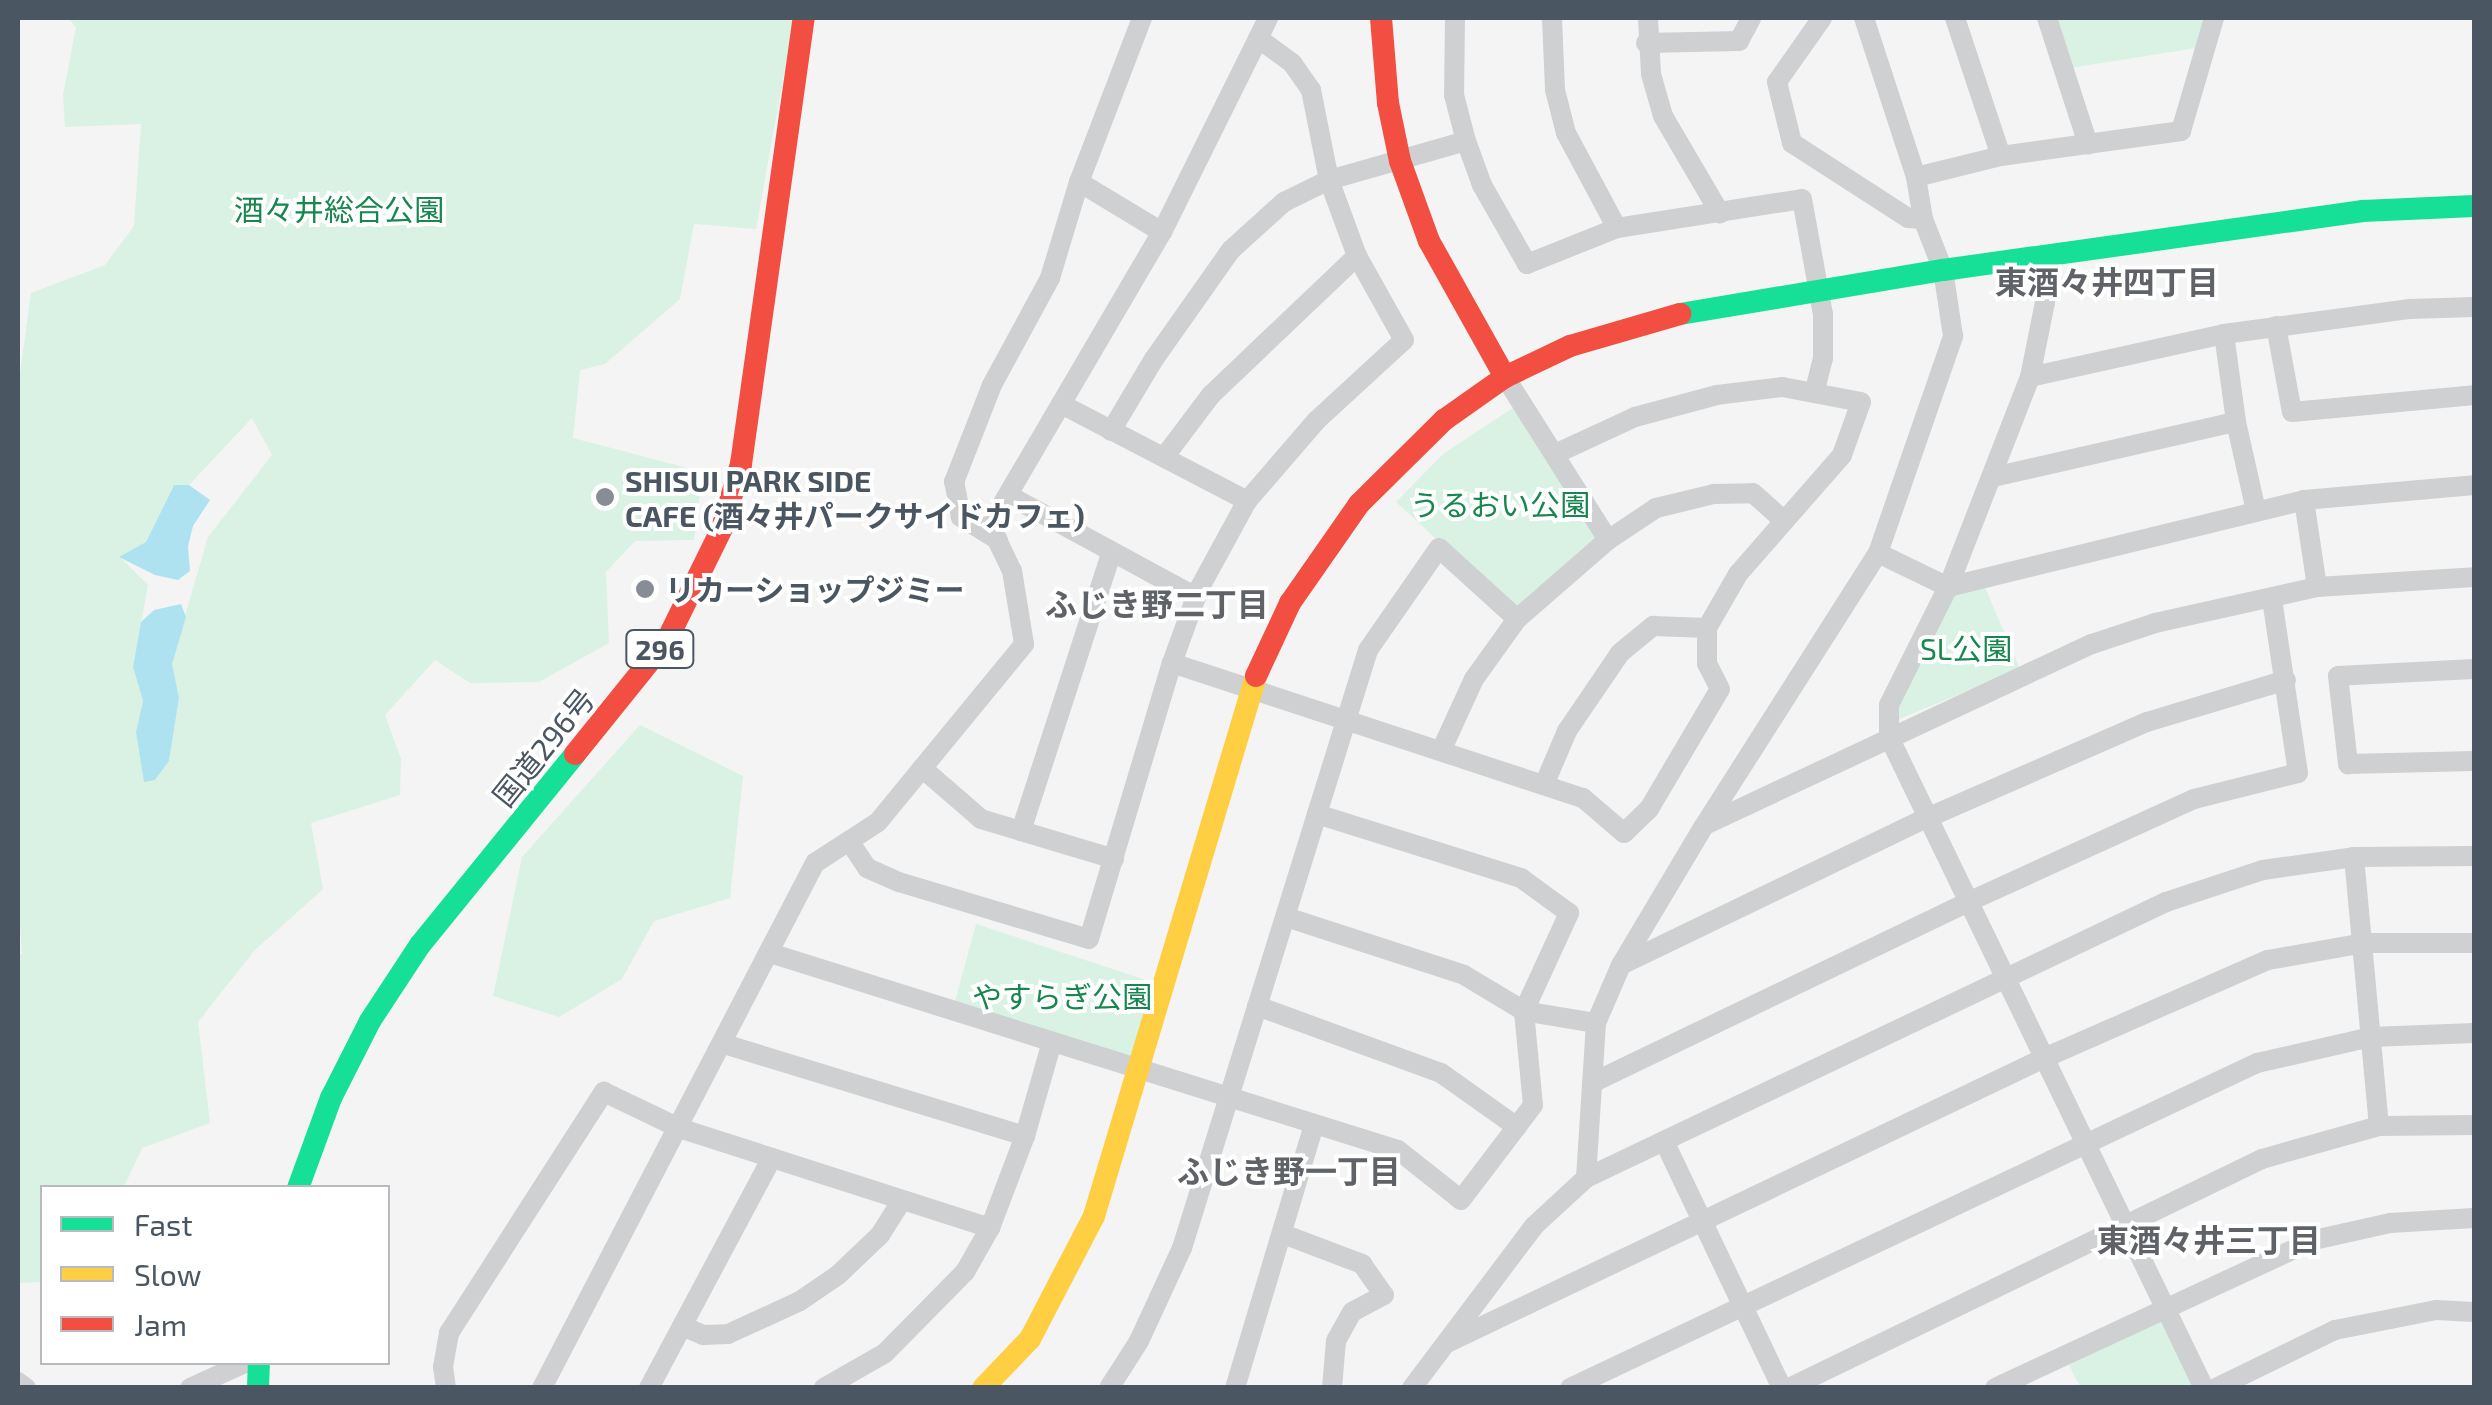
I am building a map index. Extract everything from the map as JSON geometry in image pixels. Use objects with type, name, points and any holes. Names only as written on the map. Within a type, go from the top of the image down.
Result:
[{"type":"main road","name":"国道296号","points":[[299,1185],[330,1098],[370,1022],[420,945],[667,640],[722,528],[741,464],[804,18]]},
{"type":"main road","points":[[1382,18],[1388,103],[1400,161],[1429,241],[1506,377]]},
{"type":"main road","points":[[983,1388],[1030,1339],[1094,1216],[1250,689],[1290,603],[1359,504],[1444,420],[1506,377],[1570,346],[1634,323],[1943,270],[2362,212],[2474,206]]},
{"type":"street","points":[[998,540],[961,517],[954,482],[992,385],[1050,278],[1079,182],[1142,18]]},
{"type":"street","points":[[542,1388],[816,864],[878,822],[1024,644],[1012,571],[990,524],[1162,232],[1268,18]]},
{"type":"street","points":[[1455,18],[1454,95],[1466,141],[1482,186],[1528,264],[1617,228],[1802,199],[1820,290],[1823,358],[1814,393]]},
{"type":"street","points":[[1552,18],[1555,90],[1566,132],[1617,228]]},
{"type":"street","points":[[1648,18],[1646,44],[1663,116],[1720,213]]},
{"type":"street","points":[[1646,44],[1739,41],[1752,18]]},
{"type":"street","points":[[1822,18],[1777,82],[1792,142],[1908,218],[1923,220]]},
{"type":"street","points":[[1586,1178],[1596,1023],[1621,965],[1878,552],[1952,336],[1943,270],[1923,220],[1916,177],[1864,18]]},
{"type":"street","points":[[1955,18],[2001,156]]},
{"type":"street","points":[[2047,18],[2088,144]]},
{"type":"street","points":[[1916,177],[2001,156],[2180,131],[2214,18]]},
{"type":"street","points":[[848,841],[868,868],[899,882],[1089,939],[1196,596],[1247,502],[1316,420],[1404,340],[1357,256],[1329,180],[1311,90],[1292,63],[1258,38]]},
{"type":"street","points":[[1111,431],[1154,359],[1230,250],[1284,202],[1329,180],[1466,141]]},
{"type":"street","points":[[1079,182],[1162,232]]},
{"type":"street","points":[[1164,456],[1211,395],[1357,256]]},
{"type":"street","points":[[2037,259],[2045,302],[2030,377],[1948,586],[1889,705],[1889,737],[2204,1388]]},
{"type":"street","points":[[2030,377],[2224,334],[2410,308],[2474,307]]},
{"type":"street","points":[[2276,326],[2292,412],[2474,396]]},
{"type":"street","points":[[2224,334],[2236,422],[2256,511]]},
{"type":"street","points":[[1506,377],[1608,540]]},
{"type":"street","points":[[1172,663],[1583,798],[1624,833],[1648,809],[1720,690],[1707,664],[1708,628],[1738,574],[1782,519],[1842,455],[1861,402],[1782,387],[1717,395],[1634,416],[1557,453]]},
{"type":"street","points":[[1061,404],[1247,502]]},
{"type":"street","points":[[1993,477],[2236,422]]},
{"type":"street","points":[[1878,552],[1948,586],[2304,500],[2474,485]]},
{"type":"street","points":[[1441,752],[1474,679],[1516,618],[1608,540],[1656,508],[1714,494],[1752,494],[1782,519]]},
{"type":"street","points":[[1008,495],[1196,596]]},
{"type":"street","points":[[2304,500],[2318,587]]},
{"type":"street","points":[[1110,1388],[1139,1341],[1182,1248],[1368,650],[1439,548],[1516,618]]},
{"type":"street","points":[[1021,831],[1112,551]]},
{"type":"street","points":[[1704,826],[2092,644],[2155,624],[2318,587],[2474,577]]},
{"type":"street","points":[[1592,1083],[1968,902],[2194,800],[2298,773],[2272,598]]},
{"type":"street","points":[[1544,785],[1568,731],[1620,653],[1653,626],[1708,628]]},
{"type":"street","points":[[2474,669],[2338,676],[2348,764],[2474,760]]},
{"type":"street","points":[[1621,965],[1927,818],[2147,722],[2286,680]]},
{"type":"street","points":[[922,768],[982,819],[1114,859]]},
{"type":"street","points":[[770,953],[1398,1150],[1461,1200],[1533,1105],[1524,1011],[1570,914],[1520,878],[1317,814]]},
{"type":"street","points":[[1412,1388],[1480,1292],[1534,1226],[1586,1178],[2166,902],[2263,870],[2354,857],[2474,856]]},
{"type":"street","points":[[2354,857],[2379,1126]]},
{"type":"street","points":[[1286,917],[1464,974],[1524,1011],[1596,1023]]},
{"type":"street","points":[[1447,1343],[2042,1059],[2268,960],[2364,943],[2474,942]]},
{"type":"street","points":[[1257,1006],[1441,1073],[1517,1127]]},
{"type":"street","points":[[1570,1388],[2257,1063],[2372,1036],[2474,1033]]},
{"type":"street","points":[[824,1388],[885,1353],[928,1314],[965,1272],[990,1228],[1024,1136],[1052,1042]]},
{"type":"street","points":[[724,1044],[1024,1136]]},
{"type":"street","points":[[446,1388],[443,1368],[449,1333],[604,1092],[680,1128],[990,1228]]},
{"type":"street","points":[[1234,1388],[1314,1124]]},
{"type":"street","points":[[1665,1143],[1786,1388],[2262,1158],[2379,1126],[2474,1125]]},
{"type":"street","points":[[649,1388],[685,1328],[772,1158]]},
{"type":"street","points":[[685,1328],[703,1335],[728,1334],[800,1301],[838,1275],[880,1235],[902,1200]]},
{"type":"street","points":[[1996,1388],[2164,1306],[2314,1240],[2390,1223],[2474,1218]]},
{"type":"street","points":[[1283,1234],[1362,1264],[1384,1295],[1352,1312],[1336,1341],[1332,1388]]},
{"type":"street","points":[[2216,1388],[2335,1330],[2436,1310],[2474,1312]]},
{"type":"street","points":[[190,1388],[240,1365]]},
{"type":"street","points":[[18,1382],[26,1388]]},
{"type":"green space","name":"酒々井総合公園","points":[[68,18],[794,18],[756,229],[694,224],[680,299],[605,364],[580,370],[573,438],[703,472],[694,540],[635,541],[606,572],[609,643],[539,682],[470,683],[435,660],[385,715],[401,759],[400,795],[311,823],[323,889],[254,951],[198,1022],[210,1123],[142,1148],[125,1185],[40,1185],[40,1282],[18,1283],[18,955],[22,954],[18,901],[18,388],[31,293],[105,265],[134,226],[141,124],[65,127],[63,95],[76,27]],"holes":[[[252,418],[272,455],[208,537],[171,664],[179,698],[169,761],[155,780],[136,732],[143,701],[133,667],[148,585],[120,557],[146,542],[173,486],[189,485]]]},
{"type":"green space","points":[[2053,18],[2206,18],[2196,48],[2070,68]]},
{"type":"green space","name":"うるおい公園","points":[[1516,406],[1602,538],[1516,612],[1396,502],[1443,454]]},
{"type":"green space","name":"SL公園","points":[[1983,583],[2020,669],[1897,720],[1893,705],[1951,589]]},
{"type":"green space","points":[[640,725],[743,776],[730,898],[654,921],[622,979],[559,1017],[493,996],[522,857]]},
{"type":"green space","name":"やすらぎ公園","points":[[976,924],[1152,982],[1132,1062],[954,1005]]},
{"type":"green space","points":[[2159,1319],[2193,1387],[2080,1387],[2069,1365]]},
{"type":"water","points":[[174,485],[189,485],[210,500],[193,526],[188,546],[190,571],[178,580],[155,575],[119,557],[146,542]]},
{"type":"water","points":[[181,604],[186,617],[172,664],[179,698],[169,761],[155,780],[144,782],[136,732],[143,701],[133,667],[141,622],[154,610]]},
{"type":"traffic: fast","points":[[1680,314],[1943,270],[2363,211],[2474,206]]},
{"type":"traffic: fast","points":[[299,1185],[331,1098],[370,1021],[420,945],[575,754]]},
{"type":"traffic: fast","points":[[258,1388],[259,1365]]},
{"type":"traffic: slow","points":[[983,1388],[1030,1339],[1094,1216],[1256,676]]},
{"type":"traffic: jam","points":[[575,754],[667,640],[722,528],[741,464],[804,18]]},
{"type":"traffic: jam","points":[[1381,18],[1388,103],[1400,161],[1429,241],[1505,377]]},
{"type":"traffic: jam","points":[[1256,676],[1290,603],[1359,504],[1444,420],[1505,377],[1570,346],[1680,314]]},
{"type":"place","name":"SHISUI PARK SIDE CAFE (酒々井パークサイドカフェ)","points":[[605,497]]},
{"type":"place","name":"リカーショップジミー","points":[[645,589]]},
{"type":"district","name":"東酒々井四丁目","points":[[2107,281]]},
{"type":"district","name":"ふじき野二丁目","points":[[1157,603]]},
{"type":"district","name":"ふじき野一丁目","points":[[1289,1170]]},
{"type":"district","name":"東酒々井三丁目","points":[[2209,1239]]}]
